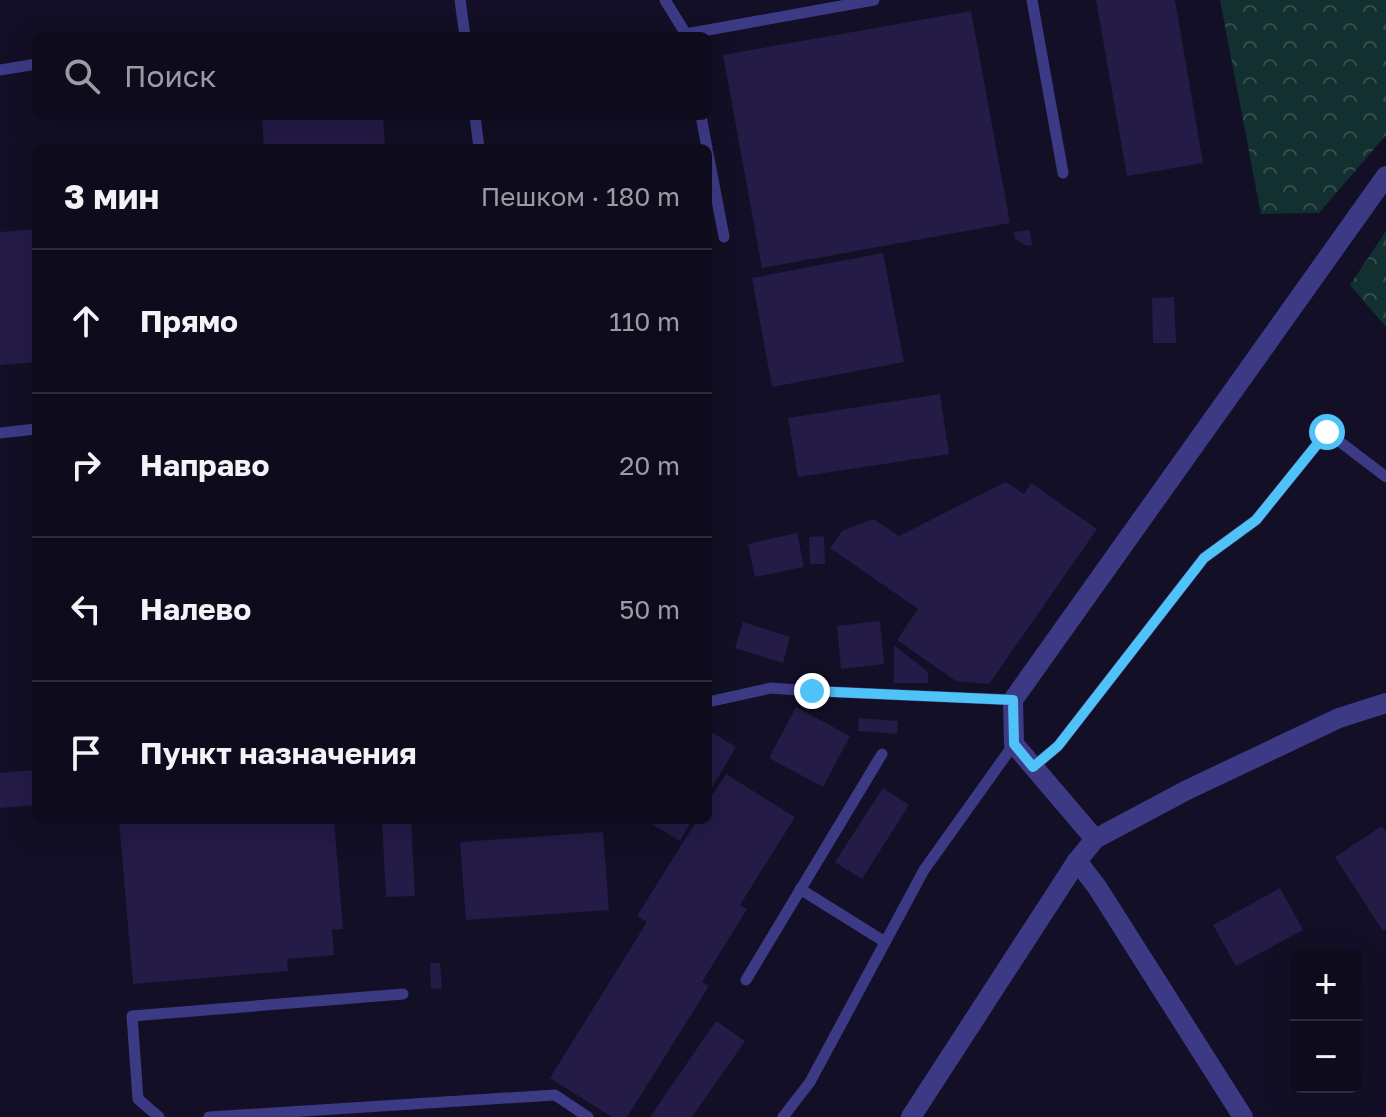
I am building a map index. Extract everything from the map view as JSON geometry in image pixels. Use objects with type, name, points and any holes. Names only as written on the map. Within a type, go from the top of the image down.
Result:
[{"type":"street","points":[[1095,839],[1014,744],[1013,700],[1386,176]]},
{"type":"street","points":[[911,1117],[1077,861],[1095,839],[1187,790],[1339,718],[1386,703]]},
{"type":"street","points":[[1077,861],[1097,887],[1243,1117]]},
{"type":"lane","points":[[460,0],[464,32]]},
{"type":"lane","points":[[665,0],[684,32]]},
{"type":"lane","points":[[702,32],[874,0]]},
{"type":"lane","points":[[1032,0],[1063,173]]},
{"type":"lane","points":[[0,70],[32,65]]},
{"type":"lane","points":[[476,120],[478,144]]},
{"type":"lane","points":[[702,120],[707,144]]},
{"type":"lane","points":[[712,172],[724,237]]},
{"type":"lane","points":[[0,433],[32,429]]},
{"type":"lane","points":[[1033,767],[1058,746],[1204,558],[1256,520],[1327,432],[1386,477]]},
{"type":"lane","points":[[712,701],[771,688],[1013,700]]},
{"type":"lane","points":[[783,1117],[810,1082],[924,870],[1014,744]]},
{"type":"lane","points":[[746,980],[882,754]]},
{"type":"lane","points":[[800,889],[885,942]]},
{"type":"lane","points":[[159,1117],[138,1099],[132,1016],[403,994]]},
{"type":"lane","points":[[209,1117],[555,1095],[588,1117]]},
{"type":"green space","points":[[1220,0],[1386,0],[1386,135],[1319,213],[1261,214]]},
{"type":"green space","points":[[1386,231],[1386,327],[1350,285]]},
{"type":"building","points":[[1096,0],[1175,0],[1203,163],[1127,176]]},
{"type":"building","points":[[971,11],[1010,223],[762,268],[723,55]]},
{"type":"building","points":[[262,120],[383,120],[385,144],[264,144]]},
{"type":"building","points":[[32,229],[32,362],[0,365],[0,232]]},
{"type":"building","points":[[1030,230],[1032,245],[1027,246],[1015,239],[1014,232]]},
{"type":"building","points":[[883,253],[904,362],[772,387],[752,278]]},
{"type":"building","points":[[1174,297],[1176,343],[1153,343],[1152,298]]},
{"type":"building","points":[[940,394],[949,454],[798,477],[788,418]]},
{"type":"building","points":[[1006,482],[1024,494],[1031,483],[1097,529],[989,684],[956,681],[897,640],[918,609],[830,548],[842,531],[874,519],[899,536]]},
{"type":"building","points":[[797,533],[804,567],[755,577],[748,544]]},
{"type":"building","points":[[824,536],[825,564],[810,564],[809,537]]},
{"type":"building","points":[[880,621],[884,664],[841,669],[837,626]]},
{"type":"building","points":[[743,622],[790,637],[783,663],[735,648]]},
{"type":"building","points":[[894,645],[928,672],[928,683],[894,683]]},
{"type":"building","points":[[796,707],[850,736],[823,787],[769,758]]},
{"type":"building","points":[[859,718],[898,721],[897,734],[858,731]]},
{"type":"building","points":[[712,732],[736,747],[712,787]]},
{"type":"building","points":[[32,770],[32,805],[0,808],[0,773]]},
{"type":"building","points":[[726,774],[795,817],[740,905],[747,909],[702,982],[709,986],[627,1117],[612,1117],[550,1078],[647,922],[637,916],[694,824],[712,824],[712,796]]},
{"type":"building","points":[[883,788],[909,805],[862,879],[835,862]]},
{"type":"building","points":[[119,824],[334,824],[343,929],[332,930],[334,955],[287,959],[288,971],[133,984]]},
{"type":"building","points":[[382,824],[411,824],[415,896],[386,897]]},
{"type":"building","points":[[652,824],[690,824],[680,841]]},
{"type":"building","points":[[1382,826],[1386,832],[1386,929],[1383,931],[1335,857]]},
{"type":"building","points":[[603,832],[609,910],[466,920],[460,842]]},
{"type":"building","points":[[1280,888],[1303,930],[1236,966],[1213,925]]},
{"type":"building","points":[[430,963],[440,963],[442,988],[431,989]]},
{"type":"building","points":[[716,1021],[745,1041],[692,1117],[650,1117]]},
{"type":"route","points":[[812,691],[1013,700],[1014,744],[1033,767],[1058,746],[1078,722],[1204,558],[1256,520],[1327,432]]}]
